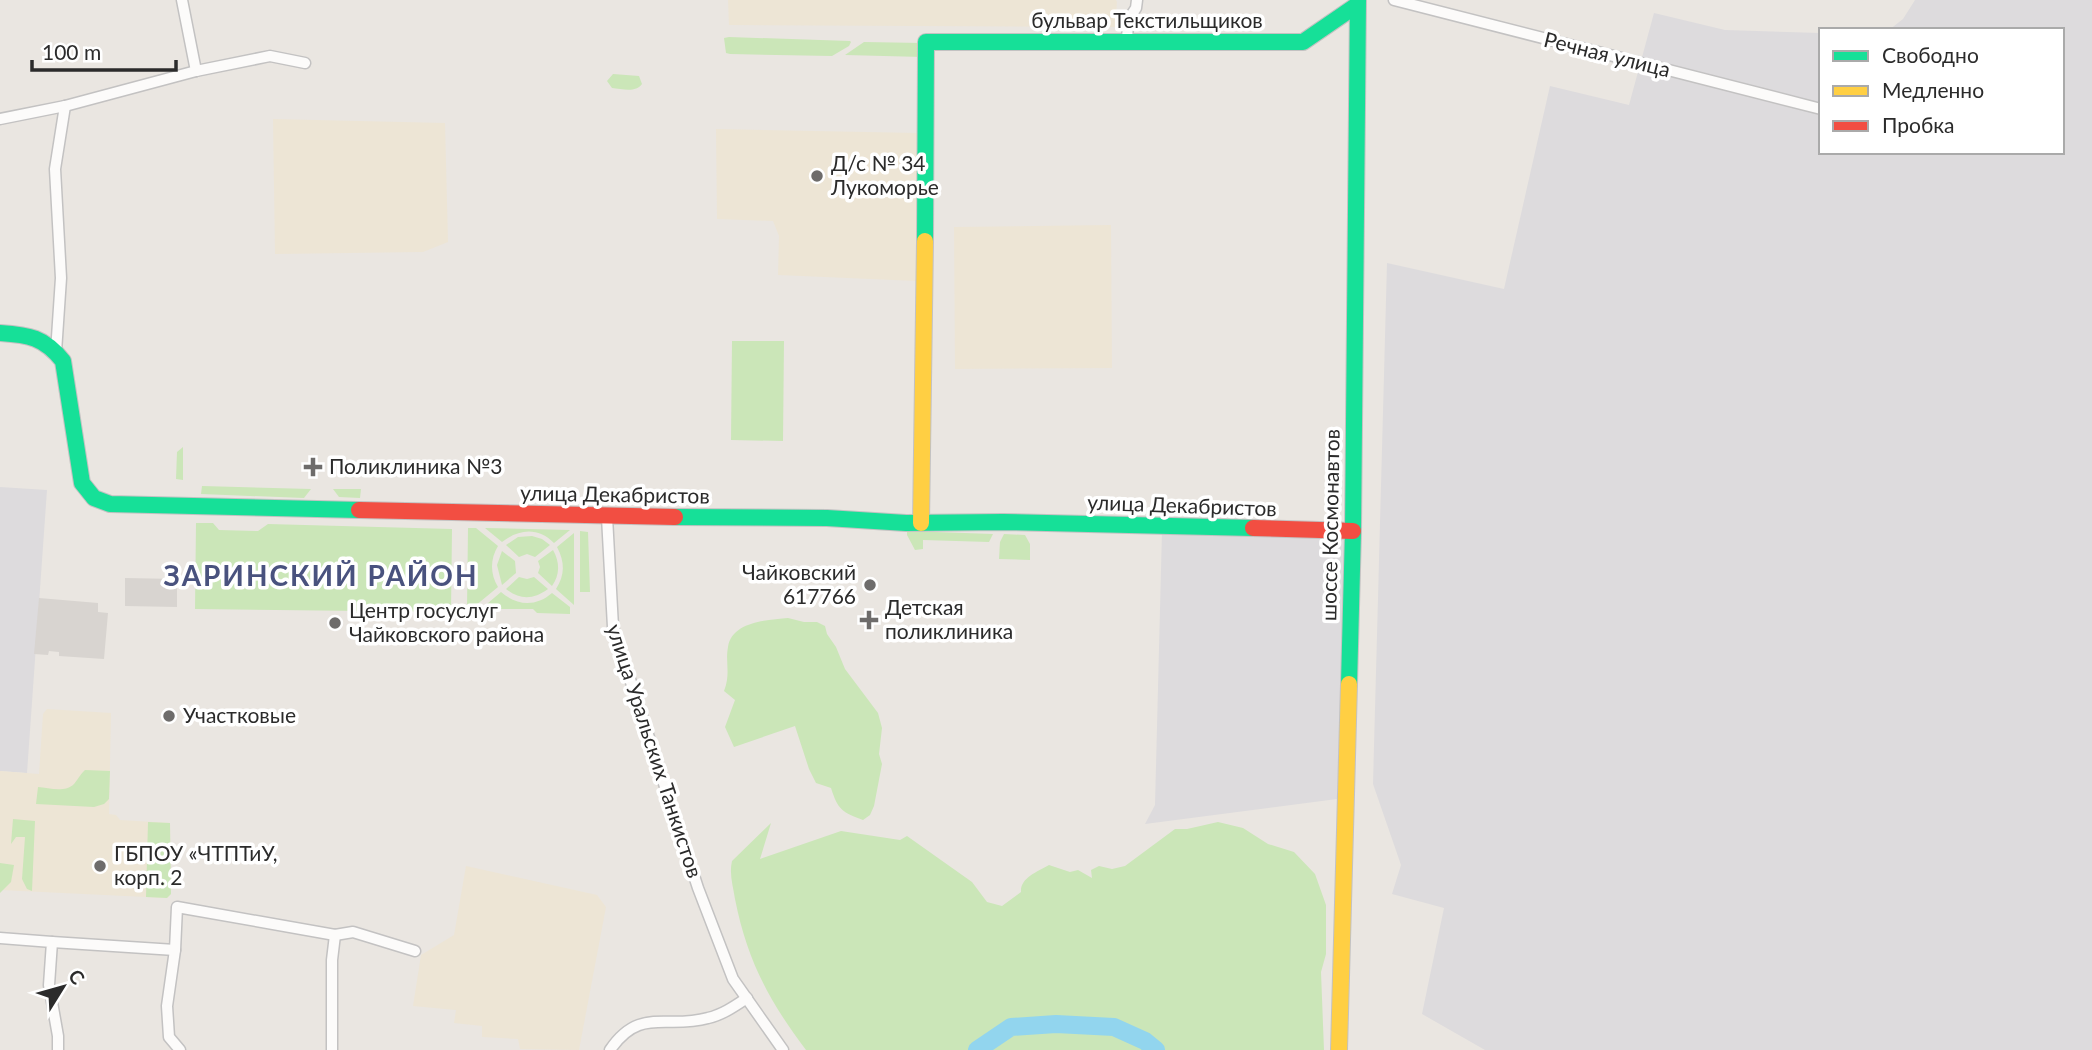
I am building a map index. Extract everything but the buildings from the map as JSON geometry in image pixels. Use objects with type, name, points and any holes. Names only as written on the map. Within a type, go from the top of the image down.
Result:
[{"type":"street","points":[[182,0],[196,71]]},
{"type":"street","points":[[1127,42],[1128,20],[1136,8],[1137,0]]},
{"type":"street","name":"Речная улица","points":[[1394,0],[1819,108]]},
{"type":"street","name":"бульвар Текстильщиков","points":[[921,523],[926,42],[1303,42],[1358,2]]},
{"type":"street","name":"шоссе Космонавтов","points":[[1339,1050],[1353,531],[1358,2]]},
{"type":"street","points":[[0,119],[65,106],[196,71],[270,56],[305,63]]},
{"type":"street","points":[[56,352],[61,278],[55,169],[65,106]]},
{"type":"street","points":[[0,333],[37,337],[56,352]]},
{"type":"street","name":"улица Декабристов","points":[[56,352],[63,361],[82,483],[94,498],[110,505],[174,504],[607,517],[828,518],[921,523],[1013,522],[1353,531]]},
{"type":"street","name":"улица Уральских Танкистов","points":[[607,517],[613,626],[698,888],[733,979],[783,1050]]},
{"type":"street","points":[[180,1050],[169,1037],[167,1006],[175,950],[177,907],[335,934],[353,932],[415,951]]},
{"type":"street","points":[[332,1050],[332,960],[335,934]]},
{"type":"street","points":[[0,938],[175,950]]},
{"type":"street","points":[[52,942],[49,985],[58,1050]]},
{"type":"street","points":[[610,1050],[620,1035],[645,1022],[680,1022],[709,1018],[747,998]]},
{"type":"shaded area","points":[[728,0],[1117,2],[1115,27],[729,25]]},
{"type":"shaded area","points":[[1915,0],[2092,0],[2092,1050],[1485,1050],[1422,1014],[1444,908],[1392,894],[1401,865],[1373,784],[1387,263],[1504,289],[1550,86],[1629,105],[1654,13],[1725,30],[1819,33],[1819,154],[2064,154],[2064,28],[1892,28],[1903,19]]},
{"type":"shaded area","points":[[273,119],[445,123],[448,242],[423,252],[275,254]]},
{"type":"shaded area","name":"Д/с № 34 Лукоморье","points":[[716,129],[918,133],[917,281],[778,275],[779,236],[773,221],[717,219]]},
{"type":"shaded area","points":[[1111,225],[1112,368],[955,369],[954,227]]},
{"type":"shaded area","points":[[0,487],[47,490],[27,773],[0,771]]},
{"type":"shaded area","points":[[1162,531],[1347,539],[1337,799],[1145,824],[1155,805]]},
{"type":"shaded area","points":[[125,578],[177,579],[177,607],[125,606]]},
{"type":"shaded area","points":[[39,598],[98,603],[98,612],[108,613],[104,659],[59,656],[59,652],[49,651],[48,655],[34,654]]},
{"type":"shaded area","points":[[47,709],[111,713],[109,814],[116,815],[120,820],[170,823],[171,894],[167,898],[0,890],[0,771],[39,774],[43,714]]},
{"type":"shaded area","points":[[466,866],[597,895],[606,907],[579,1050],[520,1049],[518,1039],[482,1037],[482,1026],[454,1023],[456,1010],[413,1006],[421,955],[454,935]]},
{"type":"green space","points":[[724,38],[851,42],[832,56],[730,54],[726,53]]},
{"type":"green space","points":[[864,42],[923,43],[923,57],[845,55]]},
{"type":"green space","points":[[613,74],[639,76],[642,84],[633,89],[612,88],[607,81]]},
{"type":"green space","points":[[732,341],[784,341],[783,441],[731,440]]},
{"type":"green space","points":[[183,447],[183,480],[176,479],[177,452]]},
{"type":"green space","points":[[202,486],[311,489],[304,498],[201,494]]},
{"type":"green space","points":[[333,489],[361,489],[360,498],[339,497]]},
{"type":"green space","points":[[196,523],[213,523],[219,530],[258,531],[268,524],[452,529],[451,612],[195,609]]},
{"type":"green space","points":[[468,528],[476,528],[498,546],[492,566],[498,587],[475,606],[475,609],[467,609]]},
{"type":"green space","points":[[485,528],[570,530],[554,543],[535,532],[515,534],[502,542]]},
{"type":"green space","points":[[580,531],[588,532],[590,592],[580,592]]},
{"type":"green space","points":[[907,531],[993,534],[989,542],[923,540],[923,549],[915,550]]},
{"type":"green space","points":[[574,533],[574,605],[556,589],[563,568],[557,547]]},
{"type":"green space","points":[[1004,534],[1025,535],[1030,544],[1030,560],[999,559],[1000,542]]},
{"type":"green space","points":[[532,536],[550,545],[535,557],[527,554],[519,557],[506,545],[518,537]]},
{"type":"green space","points":[[553,550],[558,568],[552,586],[538,573],[538,561]]},
{"type":"green space","points":[[502,551],[515,561],[516,573],[502,585],[497,565]]},
{"type":"green space","points":[[519,577],[534,577],[548,589],[532,597],[516,595],[506,589]]},
{"type":"green space","points":[[501,592],[513,600],[526,603],[540,601],[552,593],[570,607],[570,614],[537,613],[533,609],[500,609],[492,615],[481,615],[481,609]]},
{"type":"green space","points":[[788,618],[817,622],[825,626],[845,669],[878,713],[882,728],[879,754],[882,764],[874,806],[870,815],[863,820],[842,809],[831,788],[816,783],[795,726],[734,747],[725,727],[735,700],[724,691],[731,638],[743,627]]},
{"type":"green space","points":[[85,770],[110,771],[109,799],[104,804],[94,807],[36,804],[38,787],[70,787]]},
{"type":"green space","points":[[13,819],[35,821],[32,891],[27,889],[22,879],[25,837],[16,837],[11,844]]},
{"type":"green space","points":[[148,822],[170,823],[171,894],[167,898],[146,897]]},
{"type":"green space","points":[[1218,822],[1243,828],[1268,844],[1294,852],[1315,874],[1326,905],[1326,954],[1321,972],[1324,1050],[806,1050],[770,997],[753,961],[740,921],[731,871],[732,861],[771,823],[760,859],[841,831],[900,840],[907,836],[972,882],[987,902],[1002,906],[1021,892],[1026,879],[1049,865],[1070,872],[1078,870],[1092,878],[1091,870],[1099,866],[1112,869],[1125,866],[1175,829]]},
{"type":"green space","points":[[0,863],[14,865],[11,882],[0,893]]},
{"type":"waterway","points":[[977,1050],[1011,1027],[1056,1024],[1114,1027],[1145,1041],[1156,1050]]},
{"type":"traffic: fast","points":[[1349,684],[1358,0]]},
{"type":"traffic: fast","points":[[925,241],[926,42],[1303,42],[1357,5]]},
{"type":"traffic: fast","points":[[0,333],[42,342],[63,361],[82,483],[94,498],[110,504],[359,510]]},
{"type":"traffic: fast","points":[[675,517],[1253,528]]},
{"type":"traffic: slow","points":[[921,523],[925,241]]},
{"type":"traffic: slow","points":[[1339,1050],[1349,684]]},
{"type":"traffic: jam","points":[[359,510],[675,517]]},
{"type":"traffic: jam","points":[[1253,528],[1353,531]]},
{"type":"place","name":"Д/с № 34 Лукоморье","points":[[817,176]]},
{"type":"place","name":"Поликлиника №3","points":[[313,467]]},
{"type":"place","name":"Чайковский 617766","points":[[870,585]]},
{"type":"place","name":"Детская поликлиника","points":[[869,620]]},
{"type":"place","name":"Центр госуслуг Чайковского района","points":[[335,623]]},
{"type":"place","name":"Участковые","points":[[169,716]]},
{"type":"place","name":"ГБПОУ «ЧТПТиУ, корп. 2","points":[[100,866]]},
{"type":"district","name":"ЗАРИНСКИЙ РАЙОН","points":[[321,576]]}]
